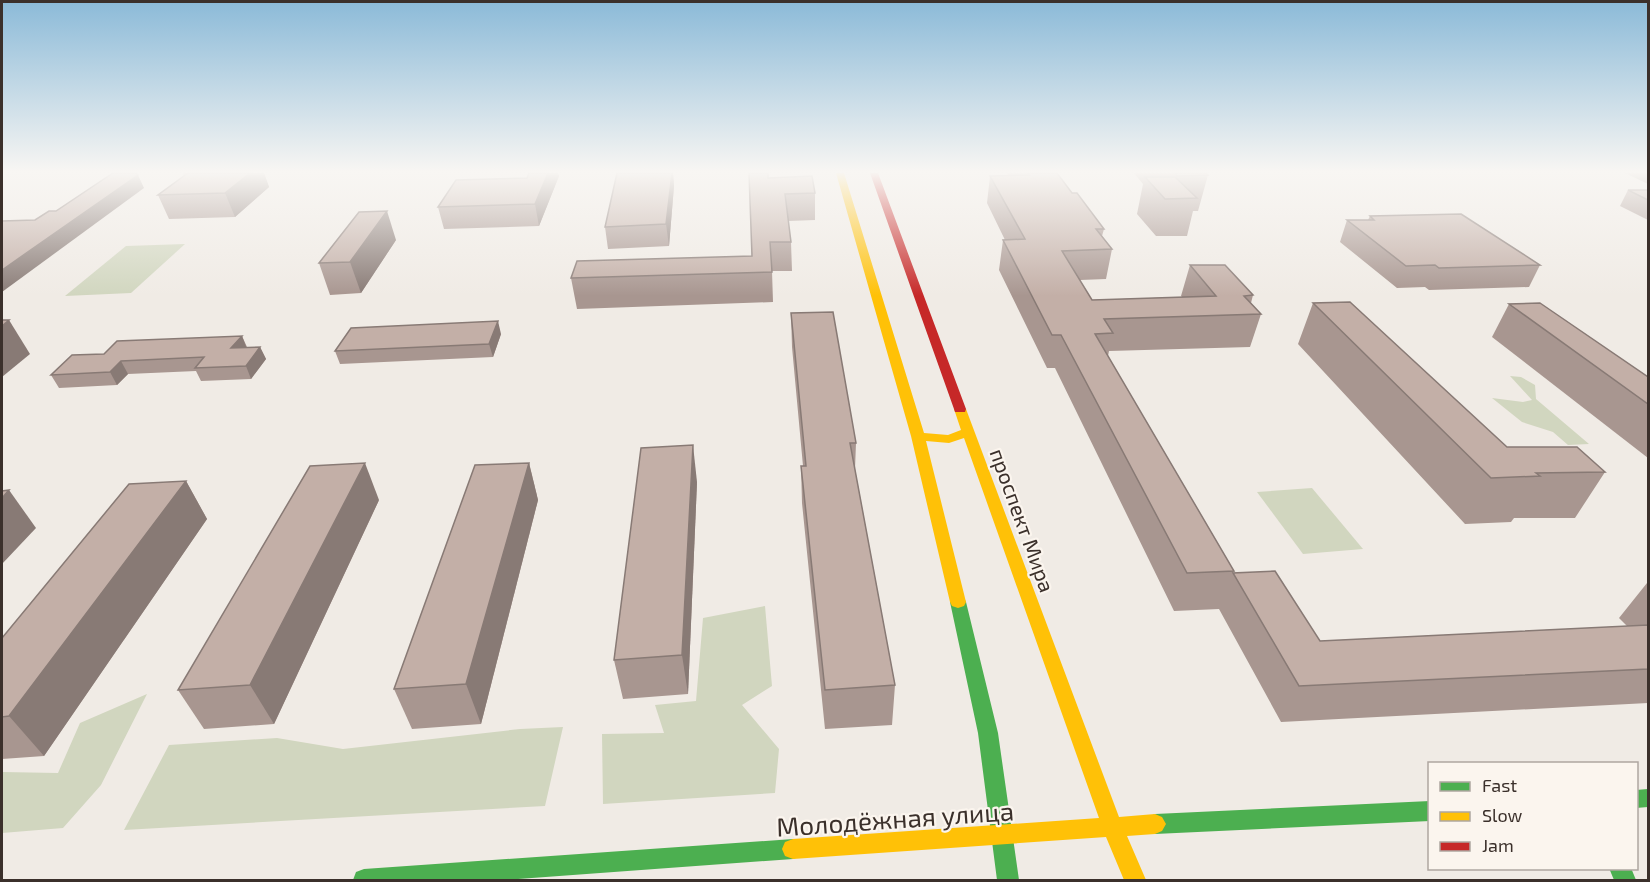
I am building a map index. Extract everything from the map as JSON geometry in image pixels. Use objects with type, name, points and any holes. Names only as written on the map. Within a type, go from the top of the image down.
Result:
[{"type":"main road","points":[[852,214],[918,436],[978,684],[988,733],[1000,835],[1008,880]]},
{"type":"main road","name":"проспект Мира","points":[[889,214],[1112,826],[1135,880]]},
{"type":"main road","points":[[918,436],[939,439],[968,432]]},
{"type":"main road","name":"Молодёжная улица","points":[[364,880],[1112,826],[1428,811]]},
{"type":"main road","points":[[587,880],[603,863]]},
{"type":"green space","points":[[185,244],[131,293],[65,296],[126,246]]},
{"type":"green space","points":[[1510,376],[1521,377],[1535,385],[1536,399],[1589,444],[1568,445],[1553,432],[1522,422],[1492,398],[1523,402],[1532,400]]},
{"type":"green space","points":[[1312,488],[1363,549],[1303,554],[1257,492]]},
{"type":"green space","points":[[765,606],[772,686],[742,705],[779,749],[775,793],[603,804],[602,734],[664,733],[655,705],[696,701],[703,618]]},
{"type":"green space","points":[[147,694],[101,785],[63,828],[2,833],[2,772],[58,773],[80,723]]},
{"type":"green space","points":[[563,727],[545,806],[124,830],[169,745],[277,738],[343,749],[520,729]]},
{"type":"building","points":[[44,214],[82,214],[2,270],[2,221],[35,220]]},
{"type":"building","points":[[357,214],[385,214],[350,262],[319,263]]},
{"type":"building","points":[[608,214],[667,214],[666,224],[605,227]]},
{"type":"building","points":[[750,214],[788,214],[791,242],[770,242],[772,272],[571,278],[577,261],[752,256]]},
{"type":"building","points":[[1011,214],[1093,214],[1104,229],[1096,229],[1112,249],[1062,251],[1092,300],[1216,296],[1190,265],[1225,265],[1253,295],[1244,296],[1261,314],[1104,319],[1113,333],[1095,334],[1234,571],[1187,573],[1061,335],[1052,335],[1003,240],[1025,239]]},
{"type":"building","points":[[1461,214],[1540,265],[1439,268],[1435,265],[1406,266],[1347,220],[1374,220],[1370,216]]},
{"type":"building","points":[[1350,302],[1507,447],[1577,447],[1605,472],[1536,473],[1540,476],[1491,478],[1313,303]]},
{"type":"building","points":[[1540,303],[1648,377],[1648,404],[1509,304]]},
{"type":"building","points":[[833,312],[856,443],[850,443],[895,685],[825,690],[801,466],[806,466],[791,313]]},
{"type":"building","points":[[498,321],[489,344],[335,351],[351,328]]},
{"type":"building","points":[[242,336],[231,348],[260,347],[246,366],[195,368],[204,357],[121,361],[110,372],[51,375],[72,355],[104,354],[117,341]]},
{"type":"building","points":[[693,445],[682,655],[614,660],[641,448]]},
{"type":"building","points":[[365,463],[250,685],[178,690],[310,466]]},
{"type":"building","points":[[529,463],[466,684],[394,689],[475,465]]},
{"type":"building","points":[[186,481],[9,716],[2,717],[2,638],[129,484]]},
{"type":"building","points":[[9,490],[2,498],[2,491]]},
{"type":"building","points":[[1275,571],[1320,641],[1648,625],[1648,669],[1299,686],[1233,573]]},
{"type":"traffic: fast","points":[[958,602],[988,733],[1008,880]]},
{"type":"traffic: fast","points":[[1638,799],[1648,798]]},
{"type":"traffic: fast","points":[[1155,824],[1428,811]]},
{"type":"traffic: fast","points":[[364,880],[793,849]]},
{"type":"traffic: fast","points":[[1621,870],[1625,880]]},
{"type":"traffic: slow","points":[[852,214],[918,436],[958,602]]},
{"type":"traffic: slow","points":[[960,409],[1112,826],[1135,880]]},
{"type":"traffic: slow","points":[[918,436],[949,439],[968,432]]},
{"type":"traffic: slow","points":[[793,849],[1155,824]]},
{"type":"traffic: jam","points":[[889,214],[960,409]]}]
